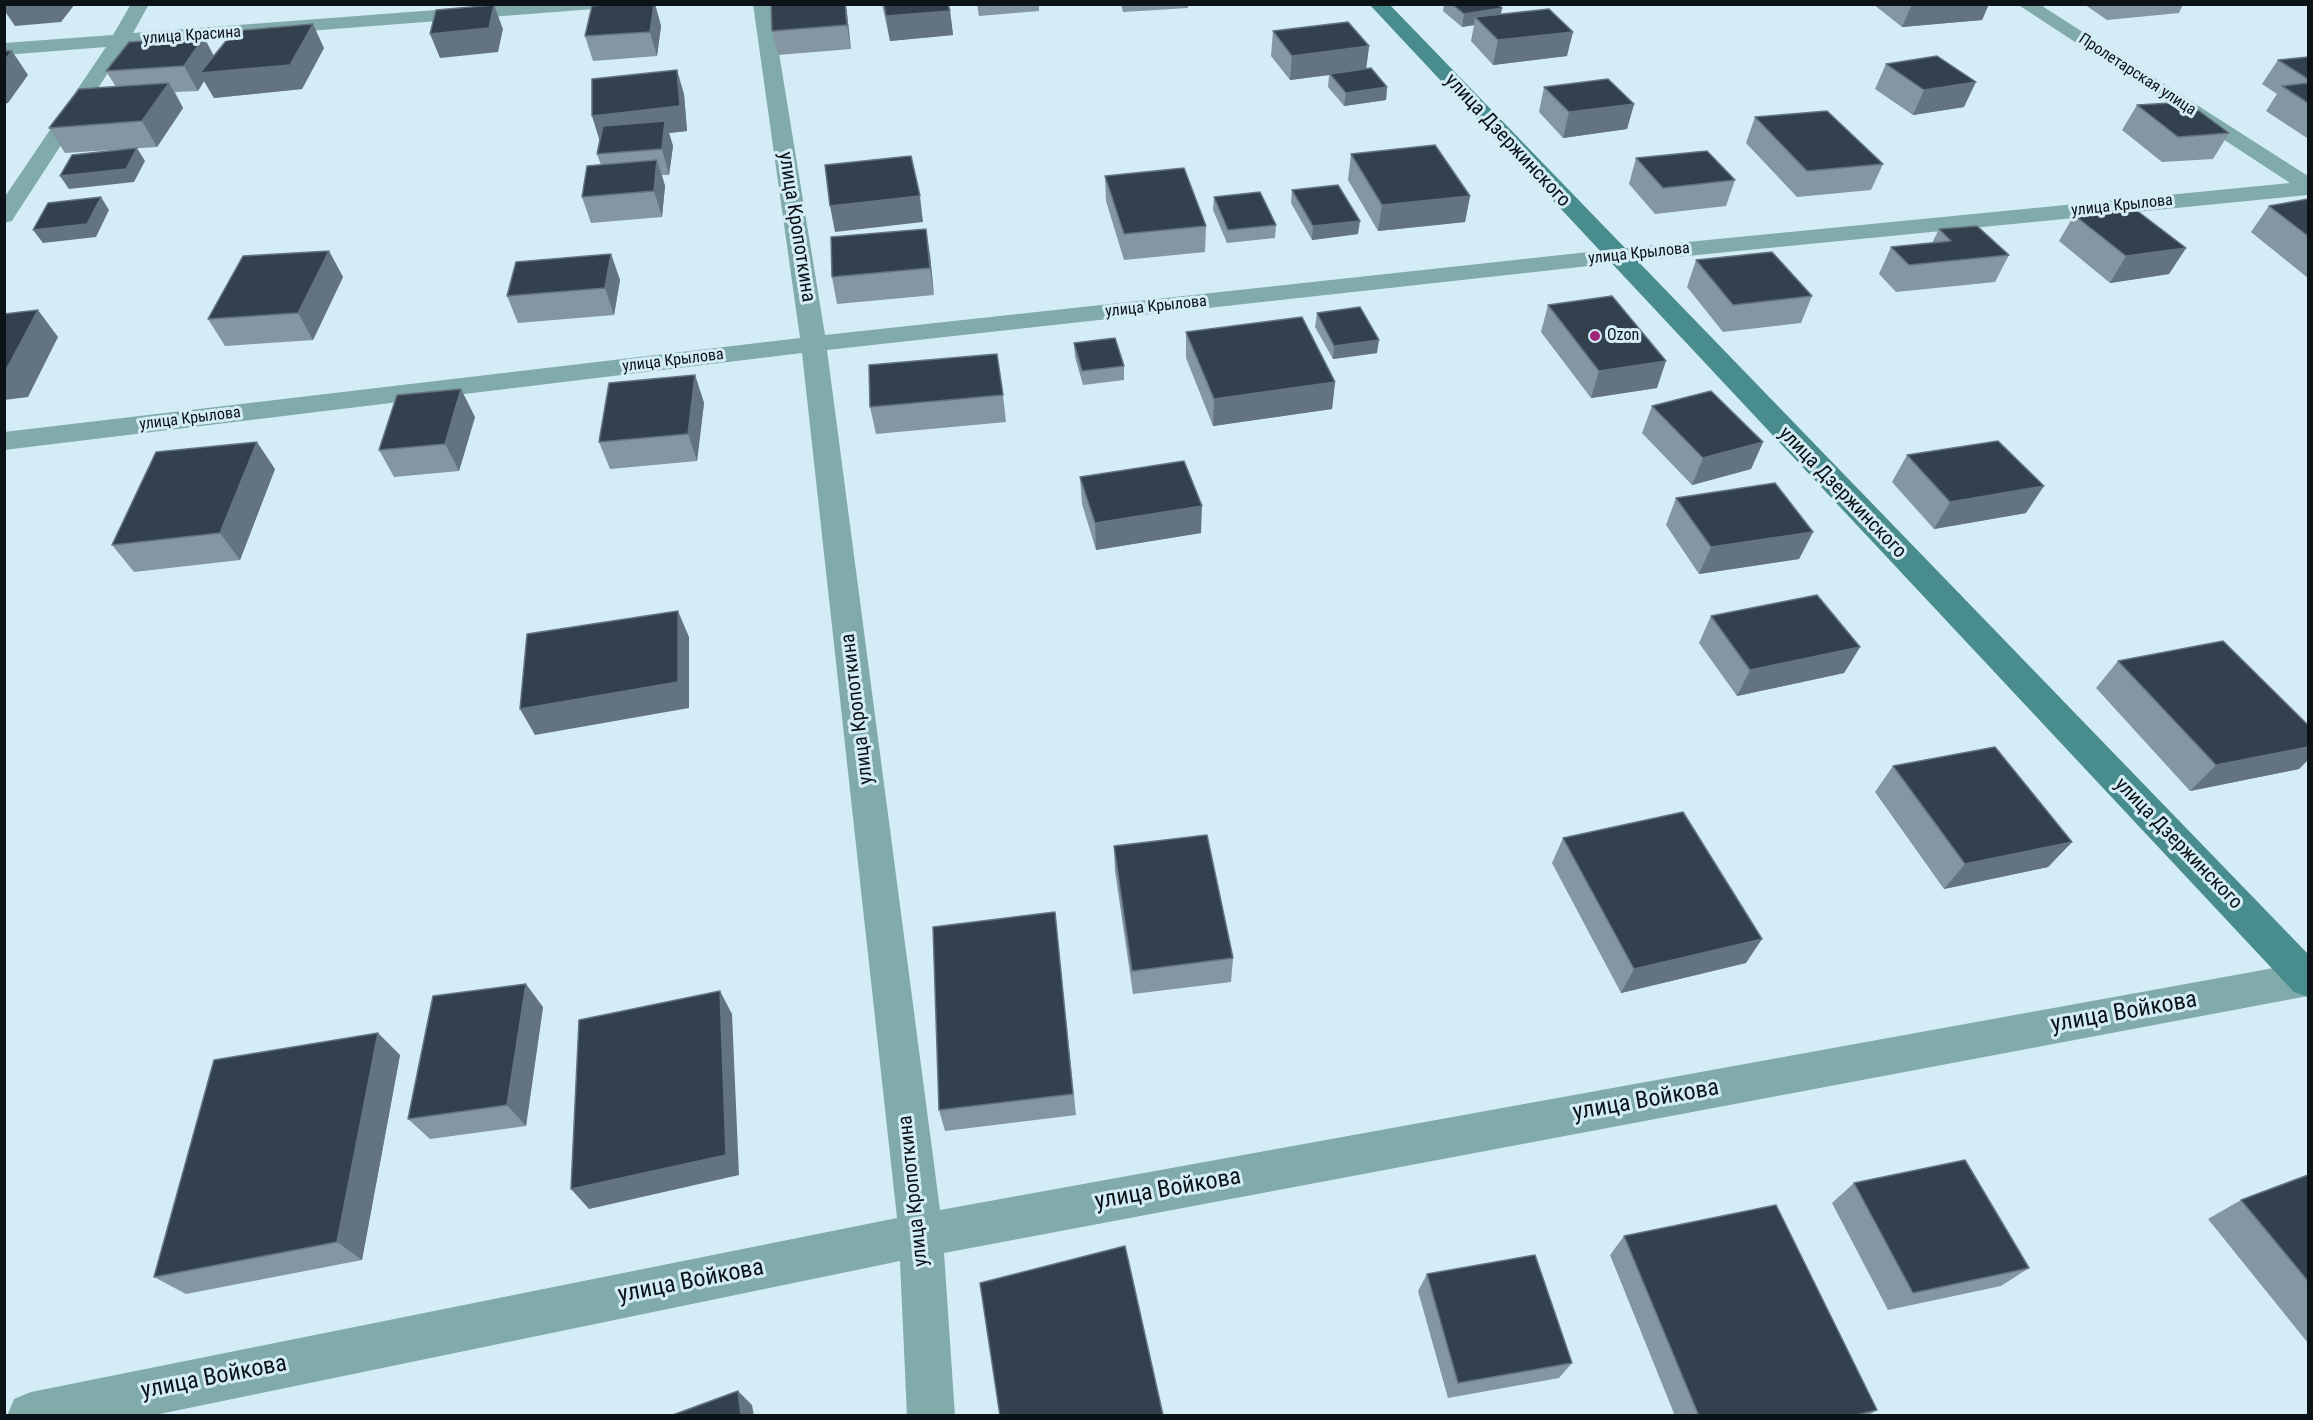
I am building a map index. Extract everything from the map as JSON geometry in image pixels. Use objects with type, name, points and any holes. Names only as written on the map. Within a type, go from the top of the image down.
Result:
[{"type":"street","points":[[4,216],[119,42],[140,4]]},
{"type":"street","name":"улица Красина","points":[[4,50],[594,4]]},
{"type":"street","name":"улица Кропоткина","points":[[762,4],[814,344],[921,1235],[932,1416]]},
{"type":"street","name":"улица Дзержинского","points":[[1378,4],[2308,979]]},
{"type":"street","name":"Пролетарская улица","points":[[2026,4],[2308,187]]},
{"type":"street","name":"улица Крылова","points":[[4,441],[814,344],[1616,256],[2308,187]]},
{"type":"street","name":"улица Войкова","points":[[31,1416],[921,1235],[2308,979]]},
{"type":"building","points":[[654,4],[650,32],[585,36],[592,6]]},
{"type":"building","points":[[771,4],[845,4],[847,25],[772,31]]},
{"type":"building","points":[[884,4],[948,4],[950,11],[886,16]]},
{"type":"building","points":[[1452,4],[1498,4],[1502,8],[1464,14]]},
{"type":"building","points":[[494,5],[489,28],[430,34],[436,10]]},
{"type":"building","points":[[1549,9],[1573,32],[1498,40],[1475,17]]},
{"type":"building","points":[[1348,22],[1369,46],[1292,56],[1273,31]]},
{"type":"building","points":[[313,24],[290,65],[200,73],[234,31]]},
{"type":"building","points":[[204,37],[184,66],[106,71],[129,42]]},
{"type":"building","points":[[4,51],[12,51],[4,61]]},
{"type":"building","points":[[1937,56],[1976,82],[1924,90],[1886,64]]},
{"type":"building","points":[[2308,57],[2308,79],[2278,60]]},
{"type":"building","points":[[1371,68],[1387,87],[1346,93],[1330,74]]},
{"type":"building","points":[[677,70],[680,106],[592,116],[592,79]]},
{"type":"building","points":[[1608,79],[1634,104],[1569,112],[1544,87]]},
{"type":"building","points":[[169,83],[142,121],[49,128],[79,89]]},
{"type":"building","points":[[2308,83],[2308,103],[2282,86]]},
{"type":"building","points":[[2187,102],[2229,133],[2178,137],[2137,105]]},
{"type":"building","points":[[1827,111],[1883,164],[1807,171],[1755,117]]},
{"type":"building","points":[[665,121],[662,149],[597,154],[603,126]]},
{"type":"building","points":[[1435,145],[1470,196],[1382,205],[1351,154]]},
{"type":"building","points":[[137,148],[126,169],[60,176],[72,155]]},
{"type":"building","points":[[1707,151],[1735,180],[1663,188],[1636,158]]},
{"type":"building","points":[[911,156],[920,196],[830,206],[825,165]]},
{"type":"building","points":[[657,160],[654,191],[582,197],[587,166]]},
{"type":"building","points":[[1184,168],[1206,226],[1124,234],[1105,176]]},
{"type":"building","points":[[1338,185],[1360,221],[1313,226],[1292,190]]},
{"type":"building","points":[[1260,192],[1276,225],[1228,230],[1214,197]]},
{"type":"building","points":[[101,197],[87,224],[33,230],[48,203]]},
{"type":"building","points":[[2308,199],[2308,236],[2269,206]]},
{"type":"building","points":[[2132,207],[2186,248],[2126,256],[2074,215]]},
{"type":"building","points":[[1977,226],[2009,255],[1909,265],[1891,247],[1951,241],[1939,229]]},
{"type":"building","points":[[926,229],[930,268],[832,277],[831,237]]},
{"type":"building","points":[[329,251],[298,313],[208,319],[243,256]]},
{"type":"building","points":[[1772,252],[1812,296],[1733,305],[1696,260]]},
{"type":"building","points":[[611,254],[605,288],[507,296],[516,262]]},
{"type":"building","points":[[1612,296],[1666,361],[1599,371],[1548,305]]},
{"type":"building","points":[[1360,307],[1379,340],[1334,346],[1317,313]]},
{"type":"building","points":[[38,310],[6,370],[4,370],[4,314]]},
{"type":"building","points":[[1302,317],[1335,382],[1214,399],[1186,332]]},
{"type":"building","points":[[1115,338],[1124,366],[1082,371],[1074,343]]},
{"type":"building","points":[[997,354],[1003,395],[870,407],[869,365]]},
{"type":"building","points":[[695,375],[688,434],[599,442],[609,383]]},
{"type":"building","points":[[461,389],[445,444],[379,450],[397,395]]},
{"type":"building","points":[[1711,391],[1763,442],[1703,458],[1652,406]]},
{"type":"building","points":[[1998,441],[2044,486],[1950,502],[1907,455]]},
{"type":"building","points":[[257,442],[220,533],[112,545],[156,452]]},
{"type":"building","points":[[1184,461],[1202,506],[1095,523],[1080,477]]},
{"type":"building","points":[[1775,483],[1813,532],[1711,547],[1676,498]]},
{"type":"building","points":[[1817,595],[1860,647],[1750,670],[1711,616]]},
{"type":"building","points":[[678,611],[678,682],[520,709],[527,634]]},
{"type":"building","points":[[2223,641],[2308,725],[2308,747],[2216,765],[2118,661]]},
{"type":"building","points":[[1995,747],[2072,842],[1965,864],[1893,766]]},
{"type":"building","points":[[1683,812],[1762,939],[1634,969],[1563,838]]},
{"type":"building","points":[[1207,835],[1233,958],[1132,971],[1114,846]]},
{"type":"building","points":[[1055,912],[1073,1094],[939,1110],[933,927]]},
{"type":"building","points":[[526,984],[507,1105],[408,1119],[433,996]]},
{"type":"building","points":[[720,991],[726,1155],[571,1189],[579,1020]]},
{"type":"building","points":[[378,1033],[337,1242],[154,1277],[214,1060]]},
{"type":"building","points":[[1965,1160],[2029,1268],[1913,1293],[1854,1183]]},
{"type":"building","points":[[2308,1175],[2308,1281],[2241,1200]]},
{"type":"building","points":[[1776,1205],[1877,1410],[1852,1416],[1699,1416],[1624,1236]]},
{"type":"building","points":[[1125,1246],[1163,1415],[1000,1416],[980,1283]]},
{"type":"building","points":[[1535,1255],[1572,1363],[1458,1383],[1427,1274]]},
{"type":"building","points":[[738,1391],[741,1416],[670,1416]]},
{"type":"place","name":"Ozon","points":[[1595,336]]}]
